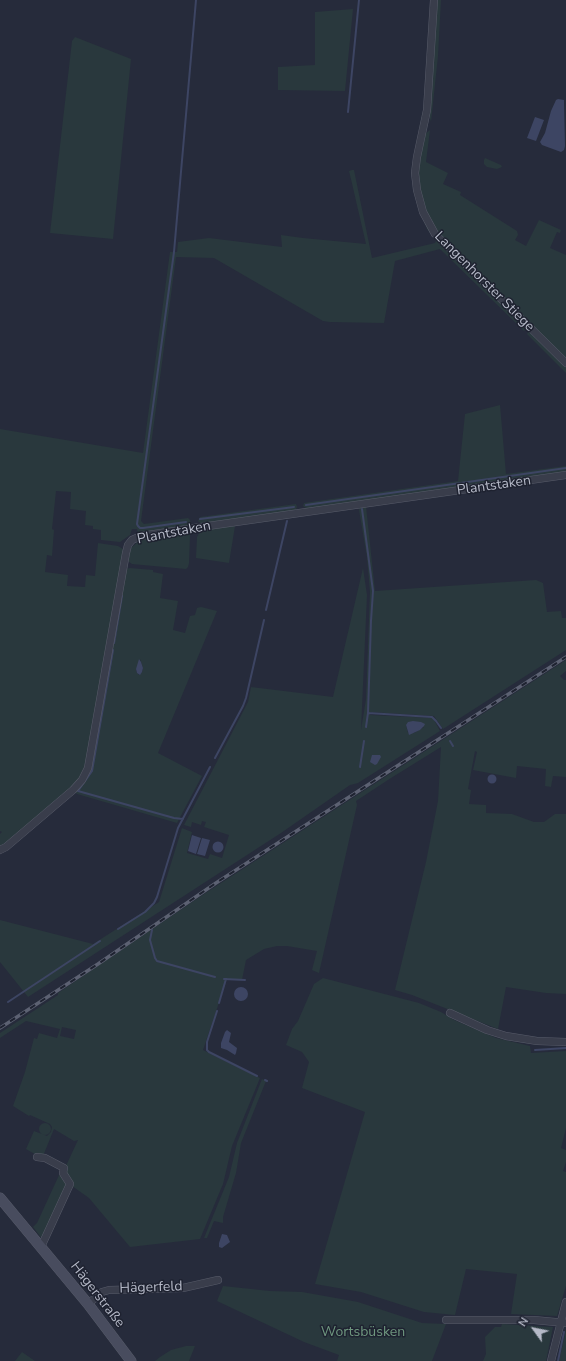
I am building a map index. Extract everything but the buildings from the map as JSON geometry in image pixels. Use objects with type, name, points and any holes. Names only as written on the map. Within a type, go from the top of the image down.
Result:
[{"type":"main road","name":"Hägerstraße","points":[[0,1198],[88,1304],[131,1361]]},
{"type":"street","name":"Langenhorster Stiege","points":[[434,0],[428,104],[415,173],[417,190],[423,212],[434,234],[566,363]]},
{"type":"street","name":"Plantstaken","points":[[0,850],[6,847],[73,790],[82,780],[86,771],[91,756],[126,553],[128,545],[132,540],[147,535],[566,475]]},
{"type":"street","points":[[450,1013],[487,1030],[506,1036],[537,1041],[566,1042]]},
{"type":"street","points":[[37,1157],[45,1158],[64,1168],[63,1173],[70,1184],[41,1247]]},
{"type":"street","name":"Hägerfeld","points":[[88,1304],[102,1292],[109,1290],[183,1288],[218,1280]]},
{"type":"street","points":[[551,1361],[563,1322],[566,1302]]},
{"type":"street","points":[[446,1320],[514,1319],[563,1322]]},
{"type":"green space","points":[[431,0],[427,94],[425,112],[414,162],[413,175],[416,194],[426,223],[434,237],[524,325],[525,330],[524,331],[440,249],[395,261],[384,323],[323,321],[214,258],[176,257],[141,521],[144,524],[188,518],[191,524],[138,533],[137,529],[132,529],[130,535],[120,542],[101,540],[101,530],[93,529],[93,526],[85,525],[86,511],[70,509],[71,492],[56,491],[52,529],[54,530],[52,556],[47,555],[45,572],[68,575],[67,586],[85,587],[86,575],[95,576],[98,543],[118,546],[123,549],[123,554],[86,767],[80,778],[71,788],[5,845],[0,847],[0,834],[2,832],[0,831],[0,429],[143,453],[170,252],[177,252],[178,242],[209,238],[282,247],[281,235],[366,244],[349,171],[354,170],[372,258],[435,243],[436,241],[427,229],[422,216],[412,180],[414,160],[425,107]]},
{"type":"green space","points":[[436,0],[441,0],[438,56],[431,122],[429,114]]},
{"type":"green space","points":[[353,9],[345,91],[278,90],[278,67],[315,65],[315,12]]},
{"type":"green space","points":[[75,37],[131,59],[113,239],[50,233],[72,41]]},
{"type":"green space","points":[[430,130],[426,162],[448,173],[443,184],[461,192],[460,195],[517,231],[518,235],[515,240],[526,246],[539,220],[561,230],[560,233],[557,232],[550,248],[566,255],[566,360],[433,230],[419,192],[417,169],[425,134]]},
{"type":"green space","points":[[485,158],[501,165],[502,167],[497,169],[487,167],[484,164]]},
{"type":"green space","points":[[528,332],[531,332],[566,366],[566,373],[527,334]]},
{"type":"green space","points":[[500,405],[506,474],[566,466],[566,472],[307,509],[303,506],[304,503],[458,481],[465,414]]},
{"type":"green space","points":[[296,504],[297,507],[295,511],[202,524],[198,521],[200,517]]},
{"type":"green space","points":[[366,506],[375,591],[536,580],[543,583],[547,612],[561,611],[562,618],[566,618],[566,650],[443,729],[434,716],[370,712],[370,715],[433,718],[440,731],[358,783],[350,785],[281,833],[28,997],[0,962],[0,920],[93,944],[159,902],[182,828],[192,832],[187,853],[208,859],[210,854],[222,858],[229,835],[204,827],[206,822],[202,821],[201,825],[192,822],[191,827],[184,825],[248,702],[251,687],[333,697],[363,568],[367,595],[361,730],[366,699],[370,592],[367,557],[359,510],[360,507]],"holes":[[[406,725],[424,727],[414,733],[408,733]]]},
{"type":"green space","points":[[235,526],[229,563],[196,558],[197,537],[201,530]]},
{"type":"green space","points":[[188,532],[190,535],[189,563],[186,569],[132,564],[128,561],[131,548],[140,540]]},
{"type":"green space","points":[[126,569],[153,570],[153,572],[163,574],[160,598],[178,601],[173,630],[185,633],[190,616],[195,615],[197,608],[201,607],[217,611],[158,753],[202,776],[177,823],[77,794],[75,792],[82,782]],"holes":[[[140,659],[143,668],[139,675],[136,671]]]},
{"type":"green space","points":[[566,660],[566,671],[560,676],[566,680],[566,777],[553,776],[551,787],[545,786],[546,769],[517,766],[516,778],[473,770],[477,752],[475,751],[468,789],[471,790],[469,804],[486,805],[486,813],[512,814],[534,822],[544,822],[555,814],[566,814],[566,994],[546,993],[506,987],[498,1029],[412,995],[395,990],[426,862],[438,801],[441,747],[356,801],[357,805],[319,973],[312,970],[317,951],[287,946],[277,946],[264,949],[246,960],[242,980],[227,979],[203,1050],[260,1078],[232,1146],[223,1184],[200,1239],[130,1247],[89,1198],[72,1186],[65,1168],[78,1140],[74,1141],[54,1129],[43,1156],[38,1156],[26,1149],[34,1131],[47,1136],[51,1132],[52,1127],[50,1124],[30,1115],[29,1116],[13,1106],[25,1072],[34,1038],[37,1039],[39,1033],[57,1038],[60,1029],[26,1021],[0,1038],[0,1033],[58,995],[58,993],[204,894]],"holes":[[[62,1027],[76,1030],[74,1039],[60,1036]]]},
{"type":"green space","points":[[323,978],[419,1003],[496,1038],[530,1046],[531,1053],[566,1051],[566,1128],[561,1148],[566,1150],[566,1162],[563,1171],[566,1172],[566,1286],[557,1316],[511,1314],[517,1274],[466,1269],[455,1315],[424,1312],[361,1292],[315,1284],[365,1112],[302,1088],[309,1062],[302,1052],[286,1045],[292,1029],[298,1021],[314,984]]},
{"type":"green space","points":[[262,1079],[266,1081],[241,1143],[236,1173],[223,1217],[223,1223],[214,1221],[207,1238],[204,1238],[229,1177],[237,1143]]},
{"type":"green space","points":[[43,1123],[47,1123],[51,1129],[47,1135],[43,1135],[39,1131],[39,1127]]},
{"type":"green space","points":[[60,1173],[69,1183],[43,1240],[33,1227],[37,1223]]},
{"type":"green space","name":"Wortsbüsken","points":[[223,1286],[270,1291],[302,1292],[358,1302],[422,1323],[446,1324],[432,1361],[337,1361],[339,1355],[304,1342],[217,1301]]},
{"type":"green space","points":[[502,1324],[553,1327],[546,1361],[483,1361],[486,1354],[485,1337],[495,1327],[501,1327]]},
{"type":"green space","points":[[566,1330],[566,1361],[559,1361]]},
{"type":"green space","points":[[186,1346],[195,1346],[189,1361],[155,1361],[171,1350]]},
{"type":"green space","points":[[22,1352],[35,1361],[15,1361]]},
{"type":"water","points":[[556,100],[564,100],[565,146],[564,150],[561,152],[542,145],[540,142],[545,133],[551,111]]},
{"type":"water","points":[[535,117],[544,120],[536,141],[527,138]]},
{"type":"water","points":[[139,659],[143,668],[140,675],[137,673],[136,669]]},
{"type":"water","points":[[413,721],[425,724],[420,730],[409,735],[406,725],[408,722]]},
{"type":"water","points":[[372,755],[380,755],[381,757],[375,765],[370,762]]},
{"type":"water","points":[[492,774],[497,779],[492,784],[487,779]]},
{"type":"water","points":[[192,835],[201,838],[196,854],[188,851]]},
{"type":"water","points":[[202,838],[210,840],[205,856],[197,854]]},
{"type":"water","points":[[218,841],[222,843],[224,847],[222,851],[218,853],[214,851],[212,847],[214,843]]},
{"type":"water","points":[[241,987],[246,989],[248,994],[246,999],[241,1001],[236,999],[234,994],[236,989]]},
{"type":"water","points":[[227,1030],[231,1033],[229,1042],[237,1048],[235,1055],[221,1048],[221,1043]]},
{"type":"water","points":[[222,1234],[227,1235],[230,1242],[222,1248],[219,1247],[219,1243]]},
{"type":"waterway","points":[[186,522],[143,528],[140,528],[137,524],[174,252],[196,0]]},
{"type":"waterway","points":[[348,112],[359,0]]},
{"type":"waterway","points":[[306,505],[566,468]]},
{"type":"waterway","points":[[200,519],[294,507]]},
{"type":"waterway","points":[[362,509],[373,591],[368,713],[366,727]]},
{"type":"waterway","points":[[266,610],[287,521]]},
{"type":"waterway","points":[[114,643],[122,596]]},
{"type":"waterway","points":[[215,758],[246,698],[264,620]]},
{"type":"waterway","points":[[113,650],[92,771],[78,791],[174,818],[183,819]]},
{"type":"waterway","points":[[368,713],[432,717],[441,728]]},
{"type":"waterway","points":[[360,767],[364,741]]},
{"type":"waterway","points":[[450,741],[453,746]]},
{"type":"waterway","points":[[118,929],[145,912],[154,903],[178,828],[210,767]]},
{"type":"waterway","points":[[152,930],[150,940],[157,961],[215,977]]},
{"type":"waterway","points":[[8,1002],[100,941]]},
{"type":"waterway","points":[[224,979],[245,980]]},
{"type":"waterway","points":[[219,1003],[226,979]]},
{"type":"waterway","points":[[217,1011],[207,1042],[207,1050],[257,1076]]},
{"type":"waterway","points":[[535,1050],[566,1048]]},
{"type":"waterway","points":[[558,1361],[564,1332]]},
{"type":"railway","points":[[0,1028],[98,964],[216,883],[566,657]]}]
